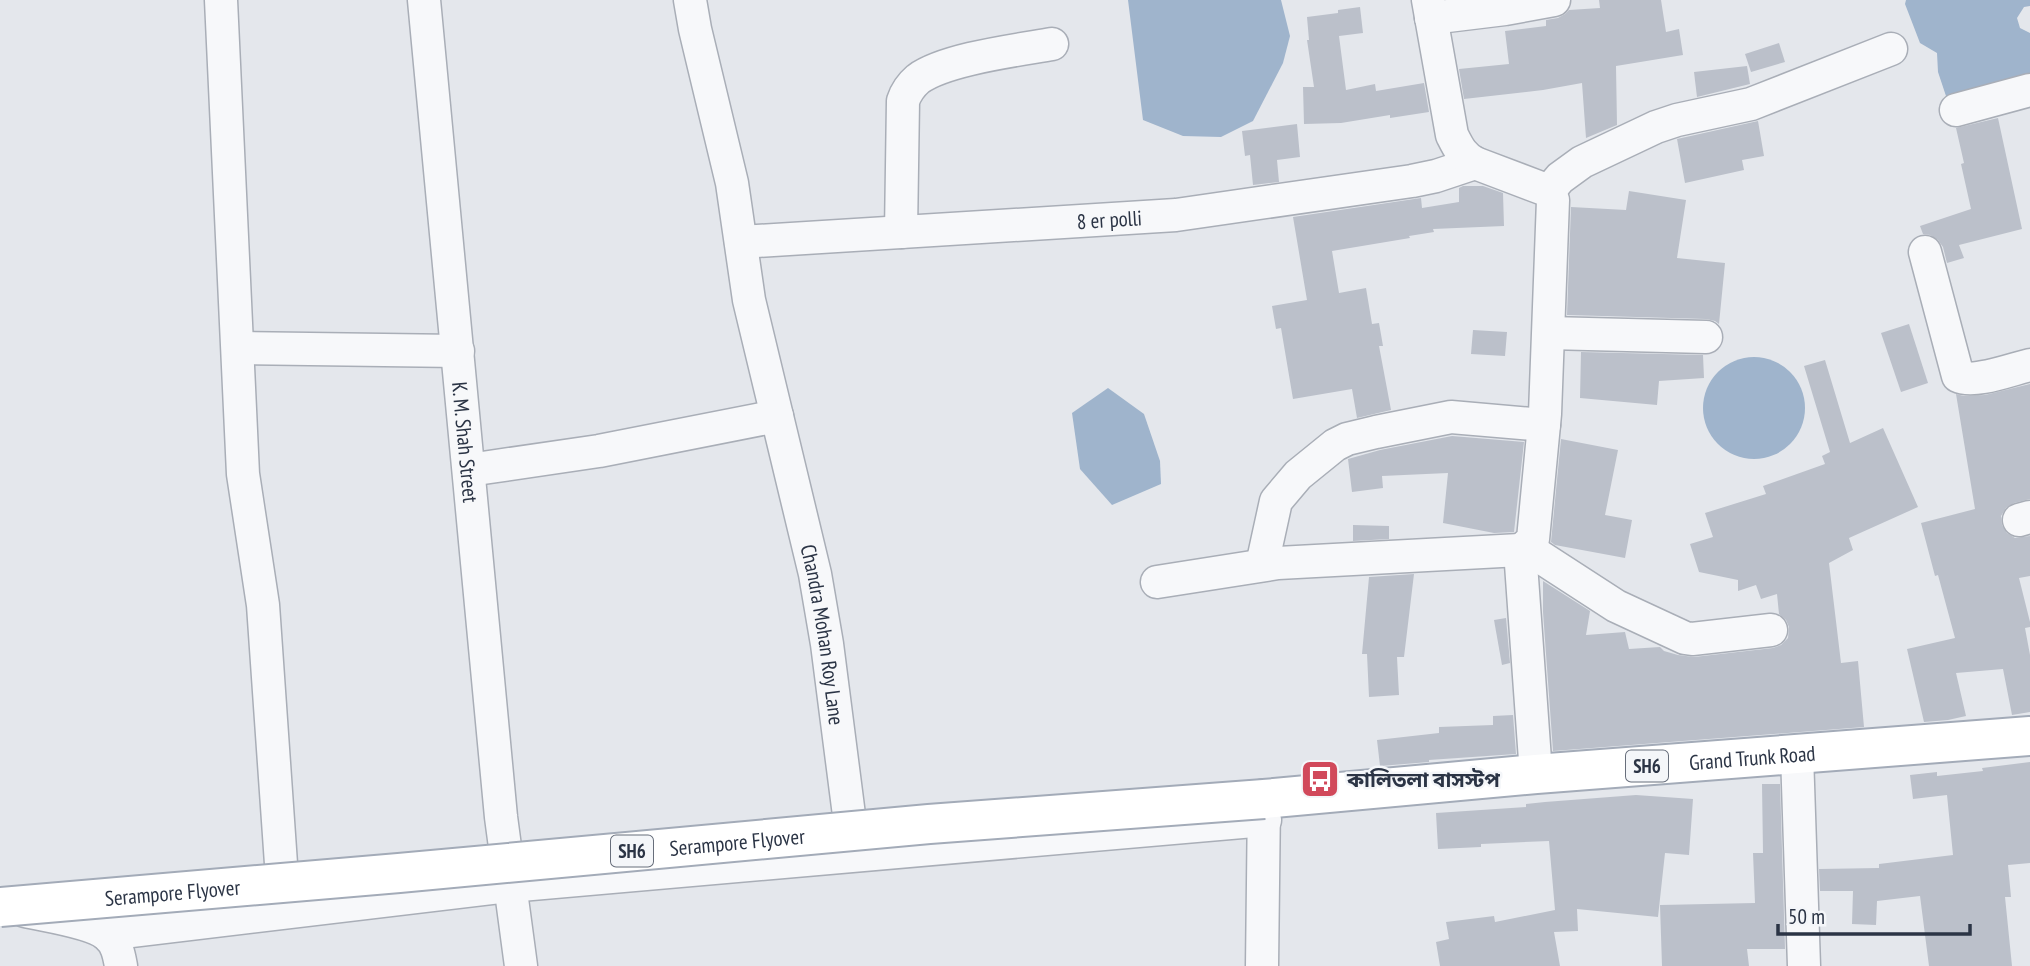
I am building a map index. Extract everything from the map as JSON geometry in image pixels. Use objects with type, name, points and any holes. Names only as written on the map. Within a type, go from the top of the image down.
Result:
[{"type":"main road","name":"Grand Trunk Road","points":[[1265,809],[1536,774],[2030,736]]},
{"type":"main road","name":"Serampore Flyover","points":[[0,906],[982,820],[1265,809]]},
{"type":"street","points":[[221,0],[243,474],[263,606],[285,912]]},
{"type":"street","name":"K. M. Shah Street","points":[[424,0],[500,804],[521,966]]},
{"type":"street","name":"Chandra Mohan Roy Lane","points":[[690,0],[732,183],[749,300],[815,574],[827,643],[854,855]]},
{"type":"street","points":[[1549,191],[1475,163],[1465,156],[1452,135],[1429,9],[1506,9],[1554,0]]},
{"type":"street","points":[[901,232],[903,102],[911,86],[936,69],[1052,44]]},
{"type":"street","points":[[1549,191],[1560,178],[1582,162],[1656,127],[1751,104],[1891,49]]},
{"type":"street","points":[[1956,110],[2030,90]]},
{"type":"street","name":"8 er polli","points":[[741,242],[1176,215],[1412,181],[1475,163]]},
{"type":"street","points":[[1536,774],[1523,549],[1533,539],[1544,425],[1554,206],[1549,191]]},
{"type":"street","points":[[1925,252],[1958,376],[1965,379],[1976,378],[2030,365]]},
{"type":"street","points":[[1549,332],[1706,337]]},
{"type":"street","points":[[238,348],[458,351]]},
{"type":"street","points":[[469,470],[599,451],[777,416]]},
{"type":"street","points":[[1262,565],[1276,501],[1298,475],[1335,445],[1347,439],[1451,418],[1544,425]]},
{"type":"street","points":[[1157,582],[1262,565],[1523,549],[1616,606],[1685,638],[1771,630]]},
{"type":"street","points":[[1797,754],[1804,966]]},
{"type":"street","points":[[0,906],[74,922],[106,934],[509,886],[854,855],[1265,809],[1262,966]]},
{"type":"street","points":[[106,934],[115,946],[121,966]]},
{"type":"water","points":[[1128,0],[1281,0],[1290,36],[1283,63],[1253,121],[1221,137],[1183,136],[1143,120]]},
{"type":"water","points":[[1906,0],[2030,0],[2030,6],[2024,7],[2017,18],[2020,28],[2030,33],[2030,80],[1947,99],[1938,72],[1937,53],[1920,43],[1905,4]]},
{"type":"water","points":[[1754,357],[1773,361],[1790,372],[1801,389],[1805,408],[1801,427],[1790,444],[1773,455],[1754,459],[1735,455],[1718,444],[1707,427],[1703,408],[1707,389],[1718,372],[1735,361]]},
{"type":"water","points":[[1108,388],[1144,414],[1160,461],[1161,484],[1112,505],[1080,469],[1072,413]]},
{"type":"building","points":[[1599,0],[1661,0],[1666,32],[1679,29],[1683,55],[1616,66],[1617,125],[1586,138],[1582,83],[1464,99],[1459,69],[1509,64],[1505,31],[1546,26],[1546,20],[1558,18],[1569,10],[1600,8]]},
{"type":"building","points":[[1360,7],[1363,33],[1339,36],[1346,90],[1375,84],[1376,91],[1424,83],[1429,112],[1341,123],[1304,124],[1303,87],[1314,87],[1307,40],[1307,17]]},
{"type":"building","points":[[1779,43],[1785,62],[1751,72],[1745,54]]},
{"type":"building","points":[[1747,66],[1750,84],[1697,97],[1694,72]]},
{"type":"building","points":[[1998,118],[2022,229],[1959,245],[1964,258],[1947,263],[1943,247],[1938,240],[1923,234],[1920,226],[1971,209],[1956,128]]},
{"type":"building","points":[[1758,121],[1764,156],[1742,160],[1744,170],[1685,183],[1677,139]]},
{"type":"building","points":[[1297,124],[1300,157],[1277,160],[1279,182],[1253,185],[1250,155],[1245,156],[1242,131]]},
{"type":"building","points":[[1483,186],[1503,193],[1504,226],[1433,229],[1434,232],[1409,236],[1410,238],[1332,251],[1339,293],[1366,288],[1372,324],[1379,323],[1383,346],[1379,346],[1391,410],[1357,418],[1352,389],[1293,399],[1281,328],[1276,329],[1272,306],[1307,300],[1293,217],[1421,198],[1422,208],[1459,202],[1459,188]]},
{"type":"building","points":[[1629,191],[1686,200],[1677,258],[1725,263],[1719,324],[1706,319],[1567,315],[1571,207],[1626,210]]},
{"type":"building","points":[[1909,324],[1928,383],[1901,392],[1881,333]]},
{"type":"building","points":[[1473,330],[1507,332],[1505,356],[1471,354]]},
{"type":"building","points":[[1581,352],[1703,355],[1704,378],[1659,381],[1657,405],[1580,398]]},
{"type":"building","points":[[1825,360],[1850,443],[1883,428],[1918,507],[1849,538],[1853,550],[1829,563],[1841,663],[1858,661],[1864,727],[1553,751],[1543,581],[1590,611],[1586,635],[1625,632],[1629,649],[1660,647],[1664,651],[1694,657],[1773,648],[1788,638],[1789,627],[1779,614],[1777,594],[1761,599],[1756,585],[1738,591],[1738,580],[1699,572],[1690,544],[1713,537],[1705,513],[1766,494],[1763,486],[1825,464],[1822,456],[1830,452],[1804,366]]},
{"type":"building","points":[[2030,384],[2030,499],[2014,503],[2006,508],[2001,516],[2007,533],[2015,538],[2030,536],[2030,576],[2019,578],[2030,622],[2030,627],[2025,628],[2030,655],[2030,712],[2012,715],[2003,669],[1956,673],[1966,716],[1924,722],[1907,649],[1955,638],[1921,523],[1975,509],[1956,394],[1985,395]]},
{"type":"building","points":[[1452,436],[1524,442],[1514,532],[1494,533],[1443,523],[1448,473],[1382,476],[1383,488],[1352,492],[1348,459]]},
{"type":"building","points":[[1561,439],[1618,450],[1605,515],[1632,520],[1625,558],[1551,542]]},
{"type":"building","points":[[1353,525],[1389,526],[1389,539],[1353,541]]},
{"type":"building","points":[[1414,574],[1404,657],[1397,657],[1399,695],[1369,697],[1367,654],[1362,654],[1369,577]]},
{"type":"building","points":[[1506,618],[1510,663],[1502,665],[1494,620]]},
{"type":"building","points":[[1513,715],[1516,754],[1380,766],[1377,740],[1439,733],[1439,727],[1493,725],[1493,716]]},
{"type":"building","points":[[2030,762],[2030,863],[2008,865],[2011,897],[2005,897],[2012,966],[1929,966],[1920,896],[1877,901],[1876,925],[1852,924],[1853,891],[1820,891],[1819,869],[1879,868],[1879,864],[1953,855],[1947,795],[1913,799],[1910,775],[1937,772],[1937,776]]},
{"type":"building","points":[[1762,784],[1780,784],[1785,949],[1747,949],[1749,966],[1662,966],[1660,905],[1755,903],[1753,853],[1763,853]]},
{"type":"building","points":[[1636,795],[1693,799],[1689,855],[1665,853],[1658,917],[1577,909],[1578,931],[1554,932],[1560,966],[1440,966],[1436,942],[1449,939],[1446,922],[1494,916],[1495,922],[1555,910],[1549,841],[1438,849],[1436,813]]},
{"type":"place","name":"কালিতলা বাসস্টপ","points":[[1320,779]]}]
